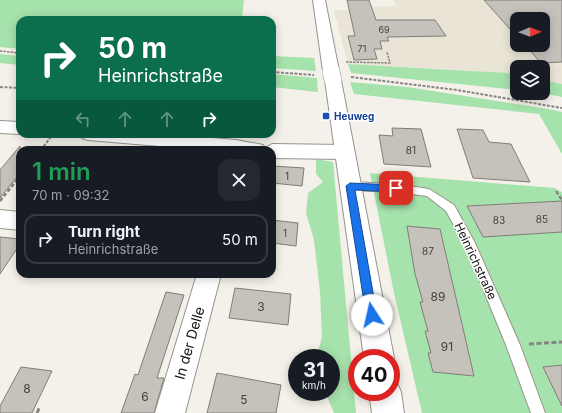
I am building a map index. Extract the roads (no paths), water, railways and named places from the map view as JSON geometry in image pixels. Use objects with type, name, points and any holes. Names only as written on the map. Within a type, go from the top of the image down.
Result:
[{"type":"street","points":[[319,0],[377,349]]},
{"type":"street","points":[[0,127],[16,128]]},
{"type":"street","points":[[137,138],[236,146]]},
{"type":"street","points":[[276,151],[344,152]]},
{"type":"street","points":[[0,219],[16,221]]},
{"type":"street","name":"In der Delle","points":[[170,413],[208,278]]},
{"type":"street","points":[[386,401],[388,413]]},
{"type":"lane","name":"Heinrichstraße","points":[[350,186],[396,188],[429,193],[450,208],[470,243],[513,345],[538,413]]},
{"type":"place","name":"Heuweg","points":[[326,116]]}]
